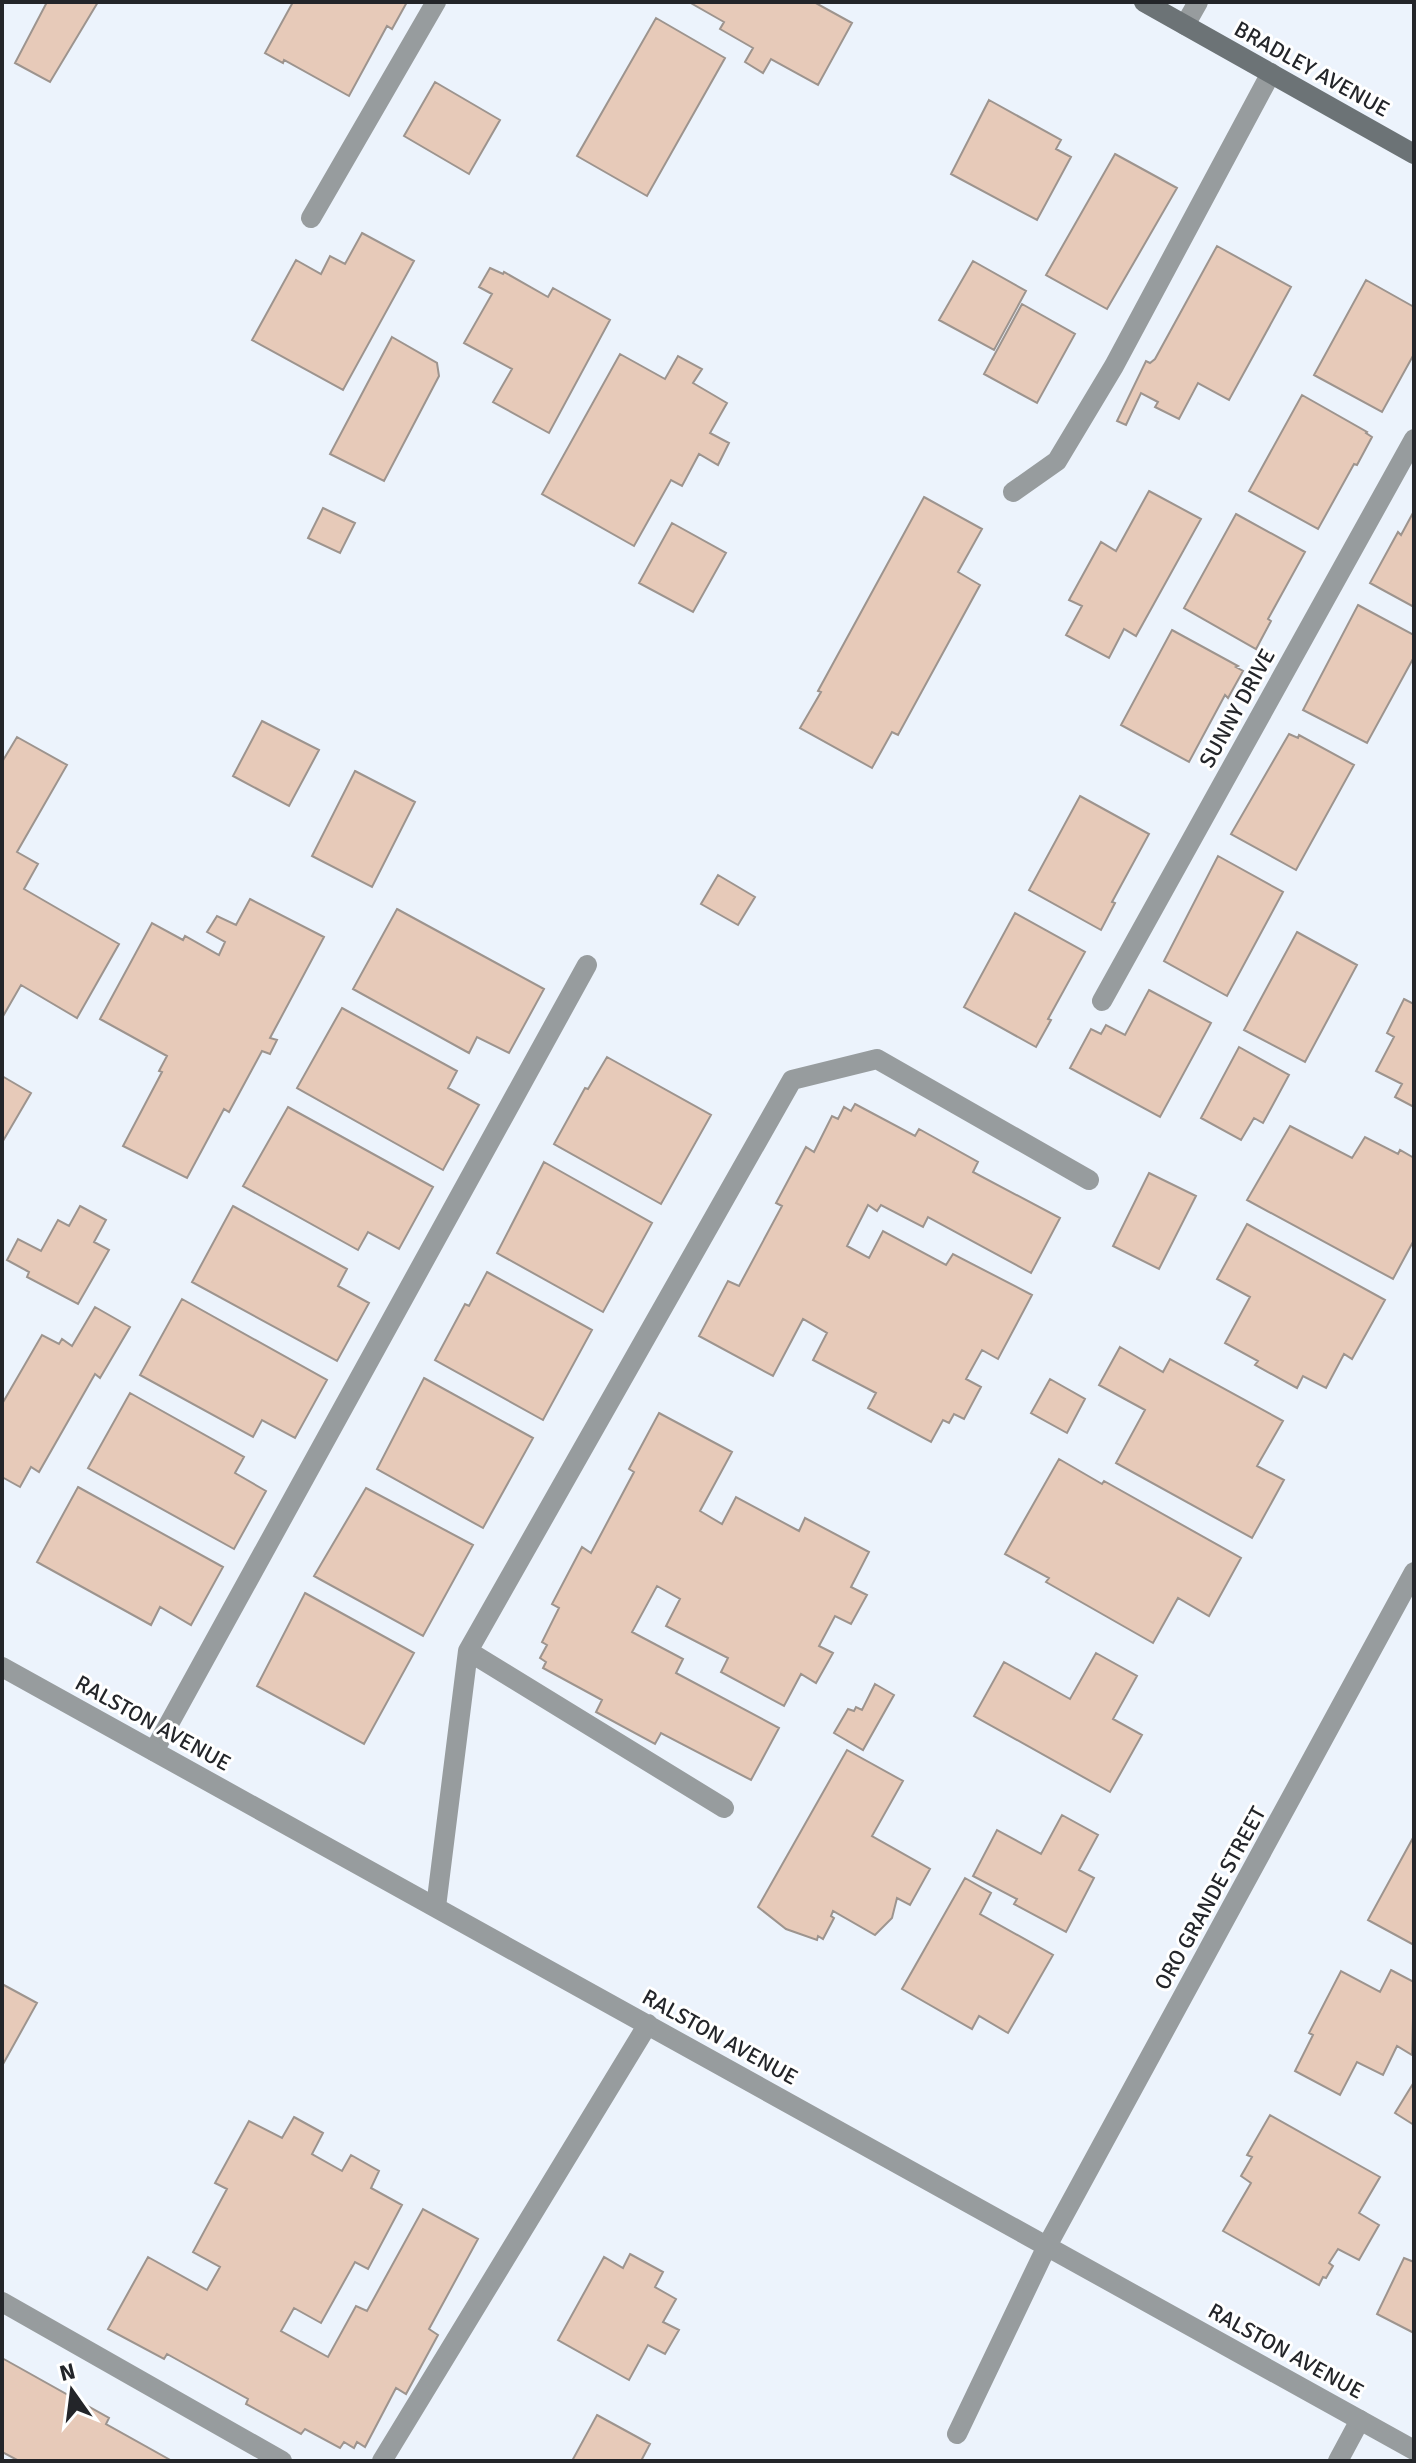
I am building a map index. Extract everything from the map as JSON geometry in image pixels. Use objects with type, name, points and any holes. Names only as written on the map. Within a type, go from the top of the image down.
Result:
[{"type":"street","points":[[311,218],[436,2]]},
{"type":"street","name":"BRADLEY AVENUE","points":[[1144,2],[1414,154]]},
{"type":"street","points":[[1185,25],[1198,2]]},
{"type":"street","points":[[1013,492],[1057,461],[1114,366],[1271,73]]},
{"type":"street","name":"SUNNY DRIVE","points":[[1102,1001],[1414,439]]},
{"type":"street","points":[[154,1751],[587,965]]},
{"type":"street","points":[[436,1907],[468,1651],[792,1080],[877,1059],[1089,1180]]},
{"type":"street","name":"ORO GRANDE STREET","points":[[957,2434],[1047,2246],[1414,1572]]},
{"type":"street","points":[[468,1651],[724,1808]]},
{"type":"street","name":"RALSTON AVENUE","points":[[2,1667],[1414,2450]]},
{"type":"street","points":[[382,2461],[648,2024]]},
{"type":"street","points":[[2,2302],[282,2461]]},
{"type":"street","points":[[1338,2461],[1360,2420]]},
{"type":"building","points":[[47,2],[98,2],[50,82],[15,63]]},
{"type":"building","points":[[293,2],[407,2],[392,29],[387,26],[349,96],[284,60],[283,63],[265,53]]},
{"type":"building","points":[[689,2],[814,2],[852,23],[818,85],[771,59],[763,73],[745,62],[753,48],[720,29],[724,22]]},
{"type":"building","points":[[656,18],[725,58],[647,196],[577,156]]},
{"type":"building","points":[[435,82],[500,120],[469,174],[404,136]]},
{"type":"building","points":[[989,100],[1061,140],[1056,149],[1071,157],[1037,220],[951,174]]},
{"type":"building","points":[[1115,154],[1177,188],[1107,309],[1046,275]]},
{"type":"building","points":[[362,233],[414,261],[343,390],[252,340],[296,260],[321,274],[330,256],[345,264]]},
{"type":"building","points":[[1217,246],[1291,287],[1229,400],[1198,383],[1179,419],[1155,407],[1158,402],[1141,393],[1126,425],[1117,421],[1146,361],[1150,363],[1155,359]]},
{"type":"building","points":[[973,261],[1026,291],[994,350],[939,320]]},
{"type":"building","points":[[490,268],[504,272],[548,297],[553,288],[610,320],[549,433],[493,402],[512,369],[464,343],[492,294],[479,287]]},
{"type":"building","points":[[1366,280],[1414,307],[1414,354],[1382,412],[1314,375]]},
{"type":"building","points":[[1022,304],[1075,334],[1037,403],[984,374]]},
{"type":"building","points":[[392,337],[437,363],[439,376],[384,481],[330,454]]},
{"type":"building","points":[[620,354],[665,379],[678,356],[702,369],[693,383],[727,403],[710,433],[729,443],[718,465],[699,454],[682,486],[671,480],[634,546],[542,494]]},
{"type":"building","points":[[1302,395],[1372,437],[1318,529],[1249,491]]},
{"type":"building","points":[[1149,491],[1201,519],[1136,636],[1124,629],[1109,658],[1066,635],[1082,606],[1069,600],[1101,542],[1116,551]]},
{"type":"building","points":[[924,497],[982,529],[958,572],[980,585],[898,735],[892,732],[872,768],[800,728]]},
{"type":"building","points":[[323,508],[355,523],[340,553],[308,538]]},
{"type":"building","points":[[1414,511],[1414,607],[1370,583],[1398,532],[1401,535]]},
{"type":"building","points":[[1236,514],[1305,552],[1268,619],[1271,621],[1256,649],[1184,608]]},
{"type":"building","points":[[672,523],[726,553],[693,612],[639,583]]},
{"type":"building","points":[[1358,605],[1414,635],[1414,657],[1367,743],[1303,710]]},
{"type":"building","points":[[1172,630],[1243,671],[1228,698],[1225,695],[1189,762],[1121,725]]},
{"type":"building","points":[[262,721],[319,750],[289,806],[233,776]]},
{"type":"building","points":[[1289,734],[1298,738],[1299,735],[1354,765],[1296,870],[1231,834]]},
{"type":"building","points":[[17,737],[67,765],[17,852],[38,864],[24,889],[119,944],[77,1018],[21,985],[2,1018],[2,762]]},
{"type":"building","points":[[355,771],[415,802],[372,887],[312,856]]},
{"type":"building","points":[[1080,796],[1149,834],[1112,902],[1115,903],[1101,930],[1029,890]]},
{"type":"building","points":[[1218,856],[1283,892],[1227,996],[1164,961]]},
{"type":"building","points":[[718,875],[755,897],[738,925],[701,904]]},
{"type":"building","points":[[250,899],[324,937],[270,1038],[277,1040],[270,1054],[262,1051],[229,1112],[224,1109],[187,1178],[123,1146],[162,1072],[159,1071],[167,1056],[100,1019],[152,923],[183,940],[185,936],[219,955],[225,942],[207,932],[217,916],[236,925]]},
{"type":"building","points":[[397,909],[544,989],[509,1053],[477,1037],[469,1053],[353,989]]},
{"type":"building","points":[[1015,913],[1085,952],[1036,1047],[964,1007]]},
{"type":"building","points":[[1297,932],[1357,965],[1305,1062],[1244,1030]]},
{"type":"building","points":[[1149,990],[1211,1023],[1160,1117],[1070,1068],[1091,1029],[1101,1034],[1106,1025],[1125,1035]]},
{"type":"building","points":[[1404,999],[1414,1004],[1414,1107],[1395,1097],[1402,1084],[1376,1071],[1394,1037],[1387,1033]]},
{"type":"building","points":[[342,1008],[457,1071],[448,1088],[479,1105],[443,1170],[297,1088]]},
{"type":"building","points":[[1239,1047],[1289,1075],[1263,1123],[1254,1118],[1241,1140],[1201,1118]]},
{"type":"building","points":[[607,1057],[711,1115],[661,1204],[554,1144],[585,1088],[588,1089]]},
{"type":"building","points":[[2,1076],[31,1093],[3,1141],[2,1140]]},
{"type":"building","points":[[855,1104],[915,1136],[919,1129],[978,1162],[973,1172],[1060,1218],[1031,1273],[928,1217],[923,1227],[881,1205],[877,1211],[868,1205],[847,1246],[869,1258],[883,1231],[946,1265],[953,1254],[1032,1295],[998,1359],[982,1350],[966,1379],[981,1387],[964,1419],[954,1414],[949,1423],[943,1420],[931,1442],[868,1408],[876,1393],[813,1360],[827,1333],[803,1319],[773,1376],[699,1336],[728,1281],[739,1286],[782,1206],[776,1203],[806,1147],[814,1152],[832,1116],[838,1119],[844,1107],[851,1111]]},
{"type":"building","points":[[288,1107],[433,1187],[399,1249],[368,1232],[358,1250],[243,1186]]},
{"type":"building","points":[[1290,1126],[1352,1158],[1365,1137],[1398,1154],[1400,1150],[1414,1158],[1414,1240],[1393,1279],[1247,1200]]},
{"type":"building","points":[[544,1162],[652,1223],[603,1312],[497,1253]]},
{"type":"building","points":[[1149,1173],[1196,1196],[1159,1269],[1113,1246]]},
{"type":"building","points":[[80,1206],[106,1220],[94,1242],[109,1250],[78,1304],[27,1277],[29,1272],[7,1260],[18,1239],[41,1251],[58,1220],[69,1226]]},
{"type":"building","points":[[233,1206],[347,1269],[338,1286],[369,1303],[337,1361],[192,1282]]},
{"type":"building","points":[[1247,1224],[1385,1300],[1352,1359],[1344,1354],[1326,1388],[1303,1376],[1297,1388],[1255,1365],[1258,1361],[1225,1343],[1250,1297],[1217,1279]]},
{"type":"building","points":[[487,1272],[592,1330],[543,1420],[435,1360],[465,1304],[469,1306]]},
{"type":"building","points":[[182,1299],[327,1380],[295,1438],[262,1420],[253,1437],[140,1375]]},
{"type":"building","points":[[95,1307],[130,1327],[100,1378],[95,1374],[39,1472],[31,1467],[20,1487],[2,1477],[2,1404],[42,1335],[59,1344],[62,1339],[72,1346]]},
{"type":"building","points":[[1120,1347],[1163,1372],[1170,1359],[1283,1421],[1257,1466],[1284,1480],[1252,1538],[1116,1463],[1145,1410],[1099,1385]]},
{"type":"building","points":[[424,1378],[533,1438],[483,1528],[377,1469]]},
{"type":"building","points":[[1050,1379],[1085,1399],[1067,1433],[1031,1413]]},
{"type":"building","points":[[130,1393],[244,1457],[235,1473],[266,1491],[234,1549],[88,1468]]},
{"type":"building","points":[[659,1413],[732,1452],[700,1511],[722,1524],[736,1497],[799,1531],[805,1518],[869,1552],[851,1587],[867,1595],[851,1624],[835,1616],[819,1646],[833,1653],[816,1683],[801,1674],[784,1706],[721,1672],[728,1658],[666,1626],[680,1599],[657,1586],[632,1632],[683,1659],[676,1673],[779,1728],[751,1780],[661,1733],[655,1744],[596,1712],[602,1700],[543,1668],[546,1662],[540,1658],[547,1645],[542,1642],[559,1608],[552,1604],[582,1547],[591,1553],[634,1472],[629,1469]]},
{"type":"building","points":[[1059,1459],[1241,1558],[1209,1616],[1178,1598],[1153,1643],[1046,1582],[1049,1578],[1005,1554]]},
{"type":"building","points":[[78,1487],[223,1567],[191,1625],[160,1607],[151,1625],[37,1562]]},
{"type":"building","points":[[366,1488],[473,1545],[423,1636],[314,1576]]},
{"type":"building","points":[[305,1593],[414,1653],[364,1744],[257,1686]]},
{"type":"building","points":[[1096,1653],[1137,1676],[1113,1719],[1142,1735],[1110,1792],[974,1716],[1004,1662],[1070,1699]]},
{"type":"building","points":[[875,1684],[894,1695],[863,1750],[834,1733],[848,1709],[854,1711],[856,1707],[862,1710]]},
{"type":"building","points":[[847,1750],[903,1781],[872,1836],[930,1869],[910,1905],[897,1898],[892,1918],[875,1935],[833,1911],[831,1916],[834,1918],[823,1939],[818,1936],[817,1940],[786,1929],[758,1907]]},
{"type":"building","points":[[1062,1815],[1098,1835],[1079,1870],[1094,1878],[1066,1932],[1014,1904],[1017,1899],[973,1876],[997,1830],[1041,1854]]},
{"type":"building","points":[[1414,1836],[1414,1945],[1368,1920]]},
{"type":"building","points":[[965,1878],[991,1893],[980,1914],[1053,1955],[1008,2033],[979,2016],[972,2029],[902,1989]]},
{"type":"building","points":[[1391,1970],[1414,1982],[1412,2055],[1397,2046],[1383,2075],[1357,2062],[1340,2095],[1295,2071],[1313,2035],[1309,2033],[1341,1971],[1380,1992]]},
{"type":"building","points":[[2,1984],[37,2003],[2,2066]]},
{"type":"building","points":[[1414,2082],[1414,2125],[1395,2113]]},
{"type":"building","points":[[1270,2115],[1380,2177],[1359,2213],[1379,2225],[1359,2260],[1338,2249],[1329,2263],[1333,2266],[1319,2285],[1223,2231],[1251,2183],[1241,2176],[1252,2157],[1247,2155]]},
{"type":"building","points":[[294,2117],[323,2133],[312,2154],[342,2171],[351,2155],[379,2171],[371,2188],[402,2205],[368,2269],[355,2262],[321,2323],[294,2308],[281,2331],[328,2357],[356,2306],[367,2311],[423,2209],[478,2239],[429,2329],[438,2335],[406,2394],[396,2388],[365,2447],[357,2442],[354,2448],[344,2442],[340,2448],[305,2429],[301,2434],[246,2404],[248,2399],[167,2354],[164,2359],[108,2329],[148,2257],[207,2290],[220,2267],[193,2252],[227,2189],[215,2183],[249,2121],[282,2138]]},
{"type":"building","points":[[630,2254],[663,2272],[655,2287],[676,2299],[663,2322],[679,2330],[665,2354],[648,2345],[629,2380],[558,2340],[604,2257],[623,2268]]},
{"type":"building","points":[[1404,2258],[1414,2262],[1414,2333],[1377,2314]]},
{"type":"building","points":[[2,2358],[109,2418],[106,2424],[172,2461],[19,2461],[2,2452]]},
{"type":"building","points":[[597,2415],[650,2444],[641,2461],[572,2461]]}]
